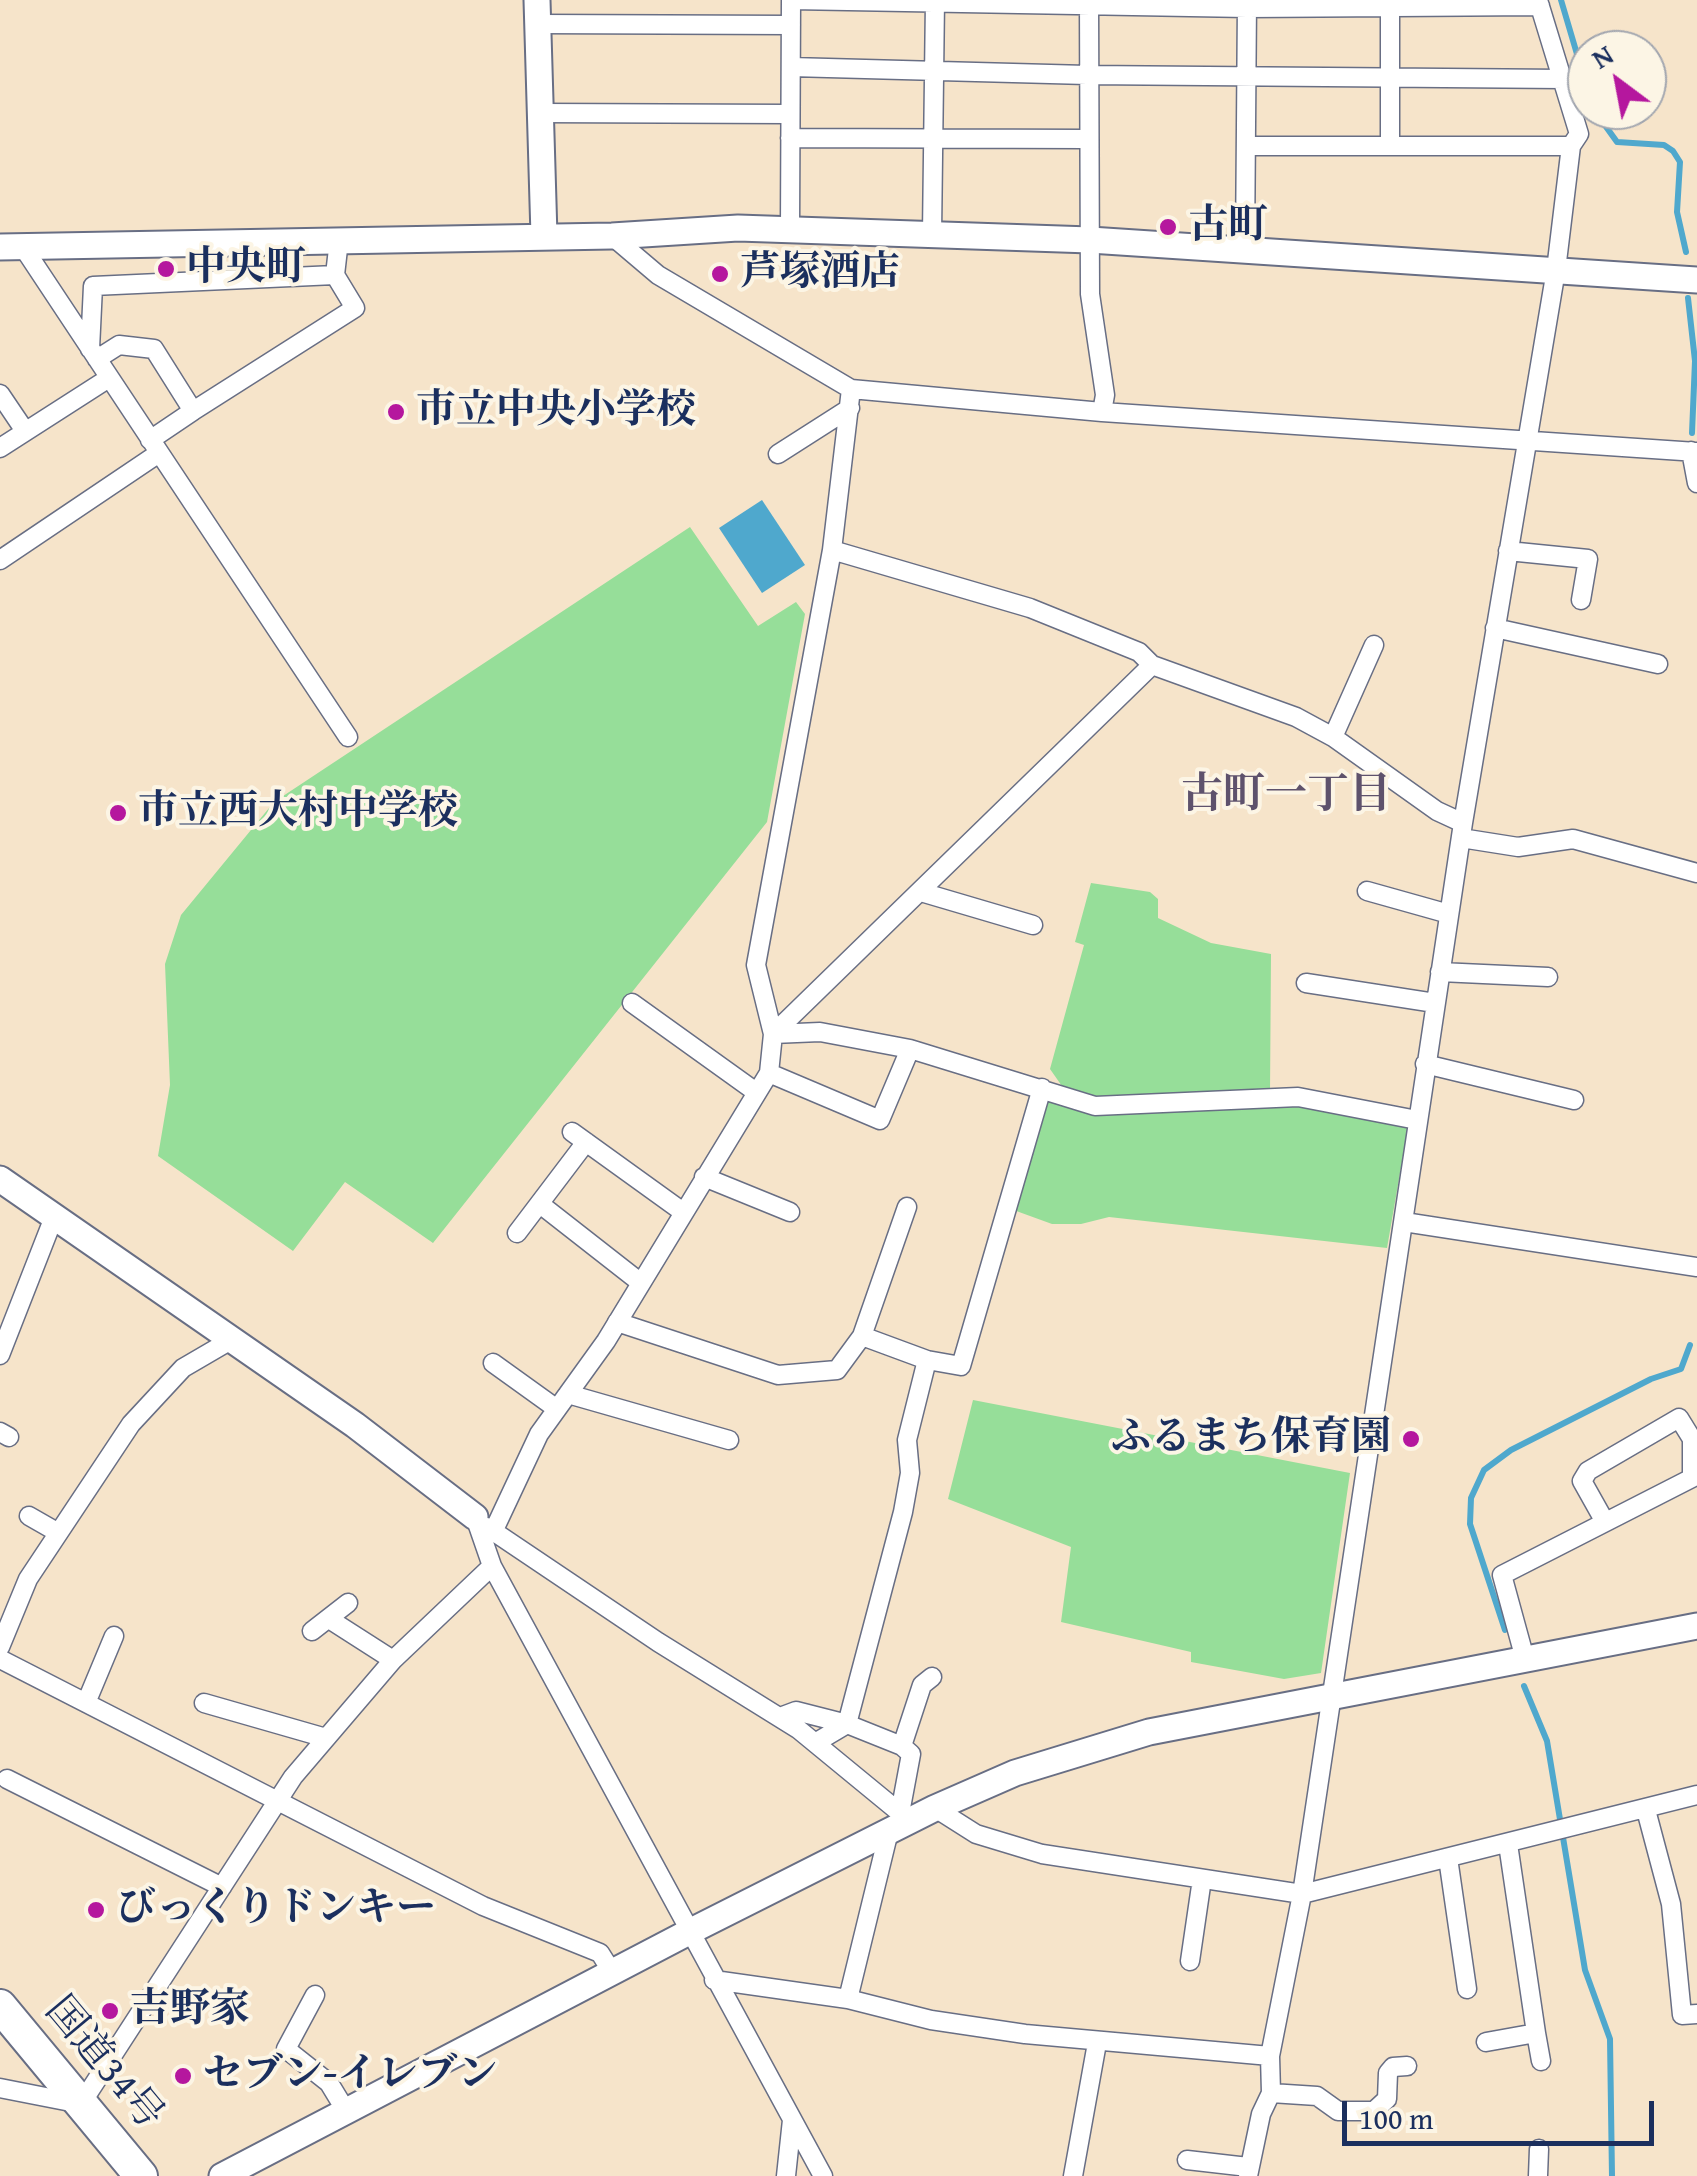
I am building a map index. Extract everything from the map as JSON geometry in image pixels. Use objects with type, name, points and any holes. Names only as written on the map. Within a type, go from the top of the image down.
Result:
[{"type":"highway","name":"国道34号","points":[[0,2006],[141,2176]]},
{"type":"street","points":[[790,230],[791,0],[1539,3],[1579,134],[1571,146],[1556,270],[1524,442],[1462,830],[1302,1894],[1270,2056],[1271,2093],[1248,2172],[1186,2160]]},
{"type":"street","points":[[932,234],[935,1]]},
{"type":"street","points":[[1089,3],[1090,294],[1106,395],[1102,412]]},
{"type":"street","points":[[1245,250],[1247,4]]},
{"type":"street","points":[[1390,4],[1390,145]]},
{"type":"street","points":[[544,236],[537,12],[791,25]]},
{"type":"street","points":[[791,67],[1087,75],[1564,79]]},
{"type":"street","points":[[540,113],[789,114]]},
{"type":"street","points":[[790,138],[1087,139]]},
{"type":"street","points":[[1246,146],[1571,146]]},
{"type":"street","points":[[11,247],[790,230],[1090,240],[1697,280]]},
{"type":"street","points":[[612,236],[658,275],[851,398],[1694,452],[1697,483]]},
{"type":"street","points":[[0,560],[154,447],[193,411],[355,308],[335,275],[339,240]]},
{"type":"street","points":[[11,247],[94,354],[348,737]]},
{"type":"street","points":[[94,354],[93,286],[335,275]]},
{"type":"street","points":[[94,354],[119,345],[154,348],[193,411]]},
{"type":"street","points":[[0,448],[109,378]]},
{"type":"street","points":[[0,394],[25,431]]},
{"type":"street","points":[[778,454],[851,398]]},
{"type":"street","points":[[823,2176],[492,1566],[484,1524],[539,1434],[618,1322],[769,1073],[773,1034],[756,964],[832,550],[851,398]]},
{"type":"street","points":[[832,550],[1030,608],[1139,652],[1152,665],[1296,717],[1333,737],[1462,830],[1518,847],[1573,839],[1697,873]]},
{"type":"street","points":[[1508,551],[1588,559],[1581,600]]},
{"type":"street","points":[[1495,628],[1658,664]]},
{"type":"street","points":[[1333,737],[1374,646]]},
{"type":"street","points":[[773,1034],[1152,665]]},
{"type":"street","points":[[1367,891],[1449,914]]},
{"type":"street","points":[[922,892],[1033,925]]},
{"type":"street","points":[[1440,972],[1548,978]]},
{"type":"street","points":[[1306,983],[1435,1003]]},
{"type":"street","points":[[632,1003],[756,1092]]},
{"type":"street","points":[[773,1034],[820,1032],[910,1050],[1095,1106],[1298,1097],[1417,1120]]},
{"type":"street","points":[[769,1073],[876,1129],[910,1050]]},
{"type":"street","points":[[1426,1064],[1574,1100]]},
{"type":"street","points":[[862,1336],[927,1360],[961,1366],[1042,1088]]},
{"type":"street","points":[[516,1233],[540,1204],[579,1137],[683,1212]]},
{"type":"street","points":[[704,1177],[790,1212]]},
{"type":"street","points":[[0,1179],[355,1425],[484,1524],[780,1717],[815,1743],[900,1821]]},
{"type":"street","points":[[540,1204],[640,1283]]},
{"type":"street","points":[[618,1322],[778,1374],[837,1370],[862,1336],[907,1207]]},
{"type":"street","points":[[0,1355],[54,1217]]},
{"type":"street","points":[[1404,1222],[1697,1268]]},
{"type":"street","points":[[0,1647],[28,1579],[131,1424],[182,1368],[230,1340]]},
{"type":"street","points":[[815,1743],[847,1724],[903,1512],[910,1473],[907,1440],[927,1360]]},
{"type":"street","points":[[493,1362],[562,1401],[729,1440]]},
{"type":"street","points":[[680,1426],[688,1406]]},
{"type":"street","points":[[1525,1659],[1502,1575],[1692,1478],[1692,1438],[1679,1418],[1588,1471],[1582,1480],[1605,1522]]},
{"type":"street","points":[[28,1516],[57,1532]]},
{"type":"street","points":[[0,2088],[81,2104],[276,1803],[392,1660],[492,1566]]},
{"type":"street","points":[[312,1631],[348,1603]]},
{"type":"street","points":[[328,1619],[392,1660]]},
{"type":"street","points":[[222,2176],[900,1821],[1015,1773],[1149,1732],[1697,1626]]},
{"type":"street","points":[[86,1703],[114,1636]]},
{"type":"street","points":[[0,1658],[483,1906],[600,1953],[612,1972]]},
{"type":"street","points":[[902,1746],[922,1685],[932,1677]]},
{"type":"street","points":[[204,1703],[326,1738]]},
{"type":"street","points":[[780,1717],[796,1711],[847,1724],[902,1746],[911,1754],[900,1821],[848,2000]]},
{"type":"street","points":[[8,1779],[222,1887]]},
{"type":"street","points":[[935,1808],[976,1834],[1042,1854],[1302,1894],[1697,1796]]},
{"type":"street","points":[[1646,1810],[1670,1904],[1682,2015],[1697,2014]]},
{"type":"street","points":[[1508,1844],[1541,2061]]},
{"type":"street","points":[[1448,1858],[1467,1989]]},
{"type":"street","points":[[1190,1961],[1202,1879]]},
{"type":"street","points":[[714,1980],[848,2000],[931,2020],[1098,2043],[1270,2056]]},
{"type":"street","points":[[315,1994],[286,2049],[329,2083],[346,2111]]},
{"type":"street","points":[[1486,2042],[1536,2034]]},
{"type":"street","points":[[1073,2176],[1098,2043]]},
{"type":"street","points":[[1271,2093],[1317,2096],[1338,2111],[1374,2111],[1387,2099],[1388,2073],[1393,2066],[1407,2066]]},
{"type":"street","points":[[786,2176],[792,2119]]},
{"type":"street","points":[[1538,2176],[1539,2149]]},
{"type":"green space","points":[[690,527],[758,626],[796,602],[805,614],[767,822],[433,1243],[345,1182],[293,1251],[158,1156],[170,1085],[165,964],[181,915],[274,802]]},
{"type":"green space","points":[[1091,883],[1150,892],[1158,899],[1158,918],[1211,943],[1271,954],[1270,1093],[1093,1101],[1064,1089],[1050,1069],[1084,945],[1075,942]]},
{"type":"green space","points":[[1045,1094],[1091,1112],[1299,1101],[1408,1127],[1387,1248],[1109,1217],[1081,1224],[1052,1224],[1008,1208]]},
{"type":"green space","points":[[973,1400],[1350,1473],[1321,1673],[1284,1679],[1191,1662],[1191,1652],[1061,1622],[1071,1547],[948,1499]]},
{"type":"water","points":[[762,500],[805,565],[762,593],[719,528]]},
{"type":"waterway","points":[[1561,0],[1570,30]]},
{"type":"waterway","points":[[1608,130],[1617,142],[1664,145],[1680,162],[1677,212],[1686,252]]},
{"type":"waterway","points":[[1688,298],[1695,361],[1692,433]]},
{"type":"waterway","points":[[1505,1630],[1470,1524],[1471,1498],[1484,1470],[1511,1450],[1651,1379],[1681,1369],[1690,1345]]},
{"type":"waterway","points":[[1524,1686],[1547,1741],[1585,1970],[1610,2039],[1612,2176]]},
{"type":"place","name":"古町","points":[[1168,227]]},
{"type":"place","name":"中央町","points":[[166,269]]},
{"type":"place","name":"芦塚酒店","points":[[720,274]]},
{"type":"place","name":"市立中央小学校","points":[[396,412]]},
{"type":"place","name":"市立西大村中学校","points":[[118,813]]},
{"type":"place","name":"ふるまち保育園","points":[[1411,1439]]},
{"type":"place","name":"びっくりドンキー","points":[[96,1910]]},
{"type":"place","name":"吉野家","points":[[110,2011]]},
{"type":"place","name":"セブン-イレブン","points":[[183,2076]]},
{"type":"district","name":"古町一丁目","points":[[1286,796]]}]
